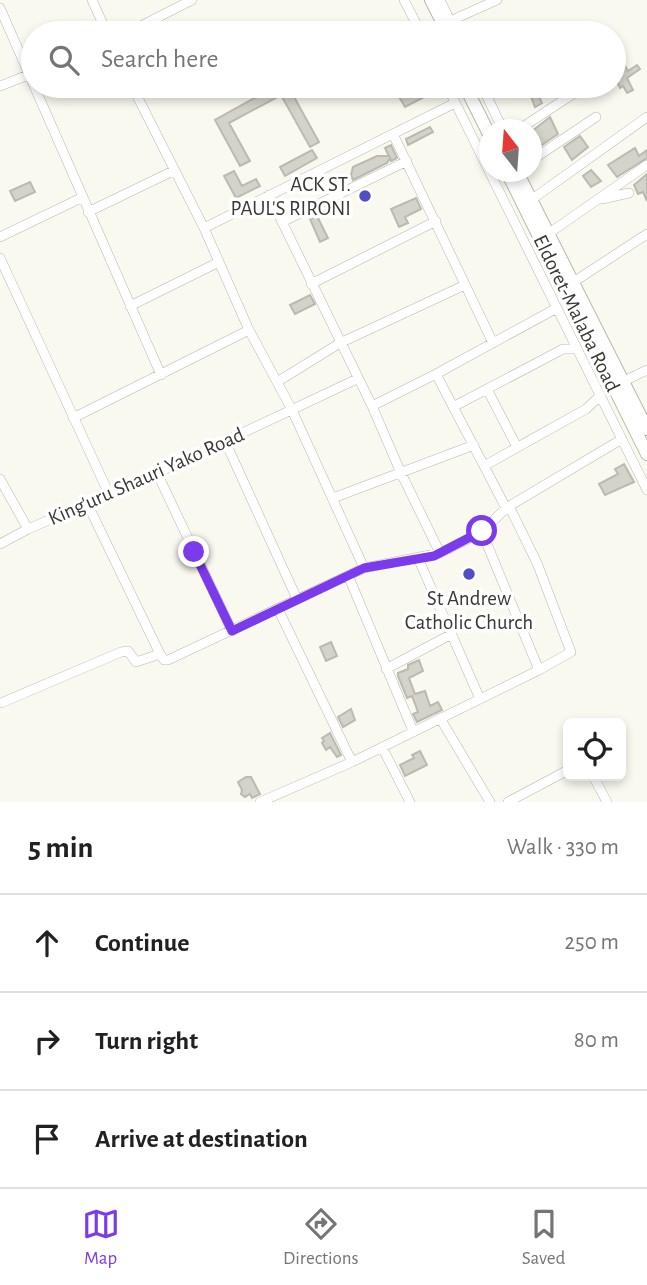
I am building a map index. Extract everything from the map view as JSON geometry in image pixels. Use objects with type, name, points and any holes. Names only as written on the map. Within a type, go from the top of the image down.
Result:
[{"type":"highway","points":[[422,0],[433,21]]},
{"type":"highway","points":[[431,0],[445,21]]},
{"type":"highway","points":[[471,98],[481,119]]},
{"type":"highway","points":[[480,98],[490,119]]},
{"type":"highway","name":"Eldoret-Malaba Road","points":[[512,182],[647,454]]},
{"type":"highway","name":"Eldoret-Malaba Road","points":[[522,182],[647,429]]},
{"type":"street","points":[[92,0],[102,21]]},
{"type":"street","points":[[151,21],[192,0]]},
{"type":"street","points":[[404,0],[415,21]]},
{"type":"street","points":[[440,0],[447,21]]},
{"type":"street","points":[[460,21],[497,0]]},
{"type":"street","points":[[0,8],[21,57]]},
{"type":"street","points":[[0,86],[21,78]]},
{"type":"street","points":[[39,98],[161,376]]},
{"type":"street","points":[[138,98],[204,228],[249,330],[292,410],[364,568]]},
{"type":"street","points":[[453,98],[647,490]]},
{"type":"street","points":[[488,98],[498,119]]},
{"type":"street","points":[[535,119],[567,98]]},
{"type":"street","points":[[204,228],[455,103]]},
{"type":"street","points":[[542,153],[596,117]]},
{"type":"street","points":[[531,200],[647,117]]},
{"type":"street","points":[[393,134],[493,343]]},
{"type":"street","points":[[282,222],[407,161]]},
{"type":"street","points":[[548,234],[647,165]]},
{"type":"street","points":[[88,212],[173,171]]},
{"type":"street","points":[[594,202],[629,193]]},
{"type":"street","points":[[269,195],[440,553]]},
{"type":"street","points":[[0,237],[81,198]]},
{"type":"street","points":[[311,284],[436,222]]},
{"type":"street","points":[[572,283],[647,234]]},
{"type":"street","points":[[0,258],[109,494]]},
{"type":"street","points":[[130,306],[219,262]]},
{"type":"street","points":[[277,382],[340,343],[465,285]]},
{"type":"street","points":[[372,406],[557,308]]},
{"type":"street","points":[[73,418],[249,330]]},
{"type":"street","points":[[453,407],[563,349],[577,349]]},
{"type":"street","points":[[622,382],[647,370]]},
{"type":"street","points":[[260,802],[352,762],[572,652],[537,563],[436,374]]},
{"type":"street","name":"King'uru Shauri Yako Road","points":[[0,544],[357,379]]},
{"type":"street","points":[[487,389],[517,447]]},
{"type":"street","points":[[484,466],[586,409],[600,396]]},
{"type":"street","points":[[87,503],[160,654],[164,660],[168,660],[364,568],[440,553],[482,531],[508,507],[622,439]]},
{"type":"street","points":[[225,441],[297,599]]},
{"type":"street","points":[[333,498],[474,445]]},
{"type":"street","points":[[157,473],[232,631]]},
{"type":"street","points":[[0,479],[28,529]]},
{"type":"street","points":[[482,531],[539,670]]},
{"type":"street","points":[[418,558],[480,698]]},
{"type":"street","points":[[348,575],[413,731]]},
{"type":"street","points":[[278,609],[352,762]]},
{"type":"street","points":[[386,668],[450,635]]},
{"type":"street","points":[[1,703],[121,652],[128,651],[136,662],[140,663],[160,654]]},
{"type":"street","points":[[440,718],[490,802]]},
{"type":"street","points":[[382,747],[410,802]]},
{"type":"street","points":[[508,802],[563,773]]},
{"type":"street","points":[[596,781],[607,802]]},
{"type":"building","points":[[637,65],[640,69],[627,78],[633,90],[627,93],[626,68],[628,71]]},
{"type":"building","points":[[254,98],[275,98],[229,123],[250,161],[240,166],[215,120]]},
{"type":"building","points":[[283,98],[295,98],[319,142],[310,147]]},
{"type":"building","points":[[400,98],[422,98],[405,107]]},
{"type":"building","points":[[532,98],[540,98],[542,103],[535,107]]},
{"type":"building","points":[[550,117],[558,134],[542,145],[542,123]]},
{"type":"building","points":[[430,127],[433,132],[408,145],[406,139]]},
{"type":"building","points":[[580,136],[588,147],[572,160],[564,147]]},
{"type":"building","points":[[391,145],[397,158],[391,161],[390,158],[387,163],[353,180],[353,167],[377,156],[389,156],[385,148]]},
{"type":"building","points":[[635,148],[639,156],[647,150],[647,158],[617,177],[608,165]]},
{"type":"building","points":[[312,150],[317,158],[285,176],[280,167]]},
{"type":"building","points":[[591,170],[601,181],[591,187],[583,176]]},
{"type":"building","points":[[234,171],[242,186],[256,179],[260,186],[236,198],[224,176]]},
{"type":"building","points":[[647,174],[647,201],[643,192],[638,194],[634,185]]},
{"type":"building","points":[[30,182],[35,192],[15,201],[10,191]]},
{"type":"building","points":[[416,198],[421,209],[405,217],[408,223],[399,227],[391,209]]},
{"type":"building","points":[[317,216],[328,238],[320,242],[310,219]]},
{"type":"building","points":[[310,295],[315,304],[295,314],[290,305]]},
{"type":"building","points":[[624,464],[634,482],[605,495],[599,484],[618,474],[615,469]]},
{"type":"building","points":[[331,642],[337,656],[326,661],[320,647]]},
{"type":"building","points":[[419,660],[423,671],[409,678],[415,694],[425,691],[430,706],[438,702],[442,710],[417,722],[413,714],[418,712],[412,696],[407,698],[398,673]]},
{"type":"building","points":[[351,709],[355,720],[343,727],[338,717]]},
{"type":"building","points":[[330,733],[341,755],[337,757],[330,747],[326,750],[322,743],[322,738]]},
{"type":"building","points":[[420,751],[427,765],[405,776],[400,765],[414,758],[412,755]]},
{"type":"building","points":[[251,777],[260,794],[252,798],[250,794],[245,797],[241,794],[238,782]]},
{"type":"place","name":"ACK ST. PAUL'S RIRONI","points":[[365,196]]},
{"type":"place","name":"St Andrew Catholic Church","points":[[469,574]]},
{"type":"route","points":[[194,552],[232,631],[364,568],[434,556],[482,531]]}]
